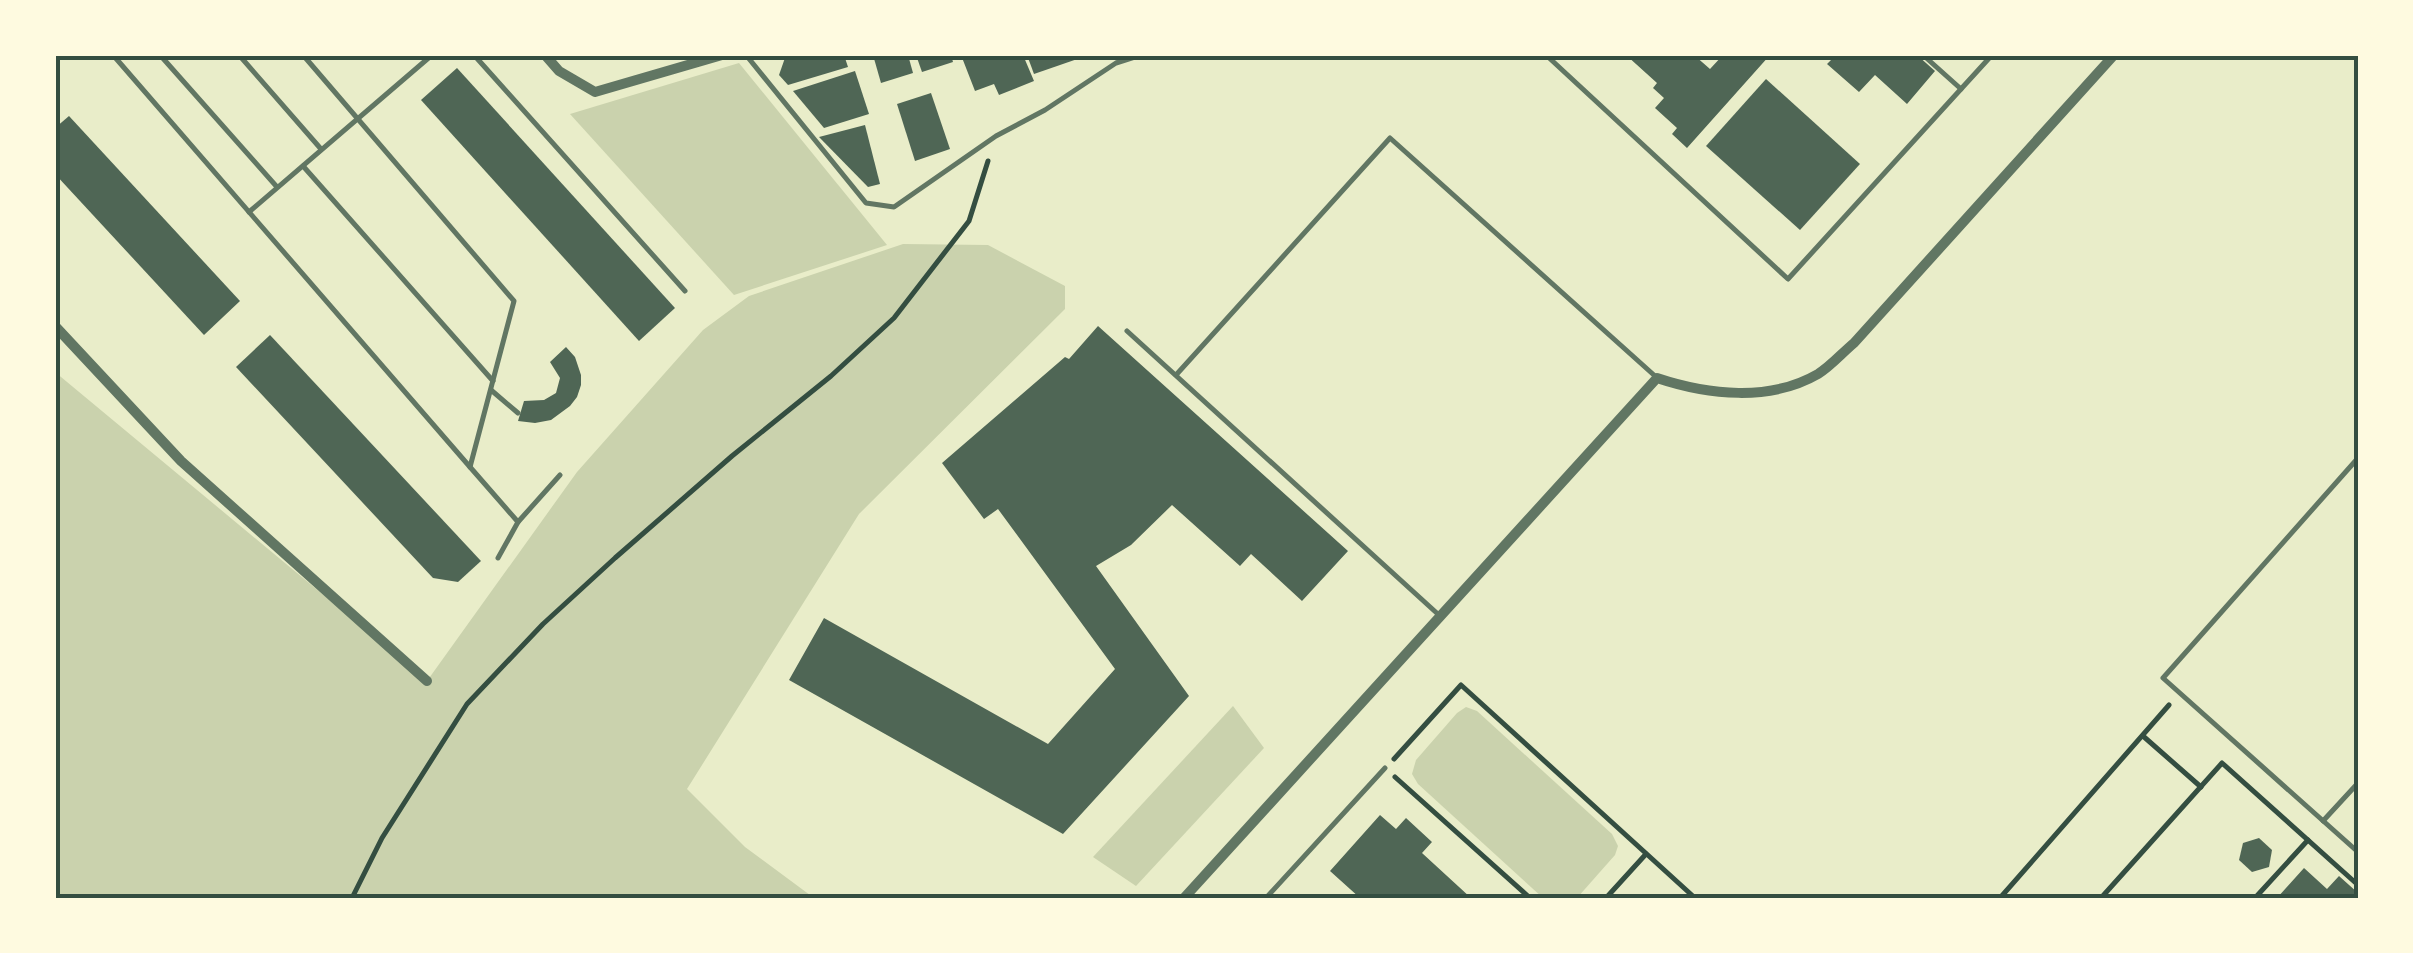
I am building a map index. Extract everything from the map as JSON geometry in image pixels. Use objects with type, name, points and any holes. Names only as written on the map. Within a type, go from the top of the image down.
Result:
[{"type":"street","points":[[545,55],[558,71],[594,92],[722,55]]},
{"type":"street","points":[[1184,898],[1657,378],[1681,386],[1756,394],[1794,386],[1821,372],[1867,328],[2114,55]]},
{"type":"street","points":[[55,326],[181,460],[428,681]]},
{"type":"lane","points":[[113,55],[518,522]]},
{"type":"lane","points":[[160,55],[277,188]]},
{"type":"lane","points":[[239,55],[322,149]]},
{"type":"lane","points":[[302,55],[514,301],[470,467]]},
{"type":"lane","points":[[249,212],[432,55]]},
{"type":"lane","points":[[474,55],[684,291]]},
{"type":"lane","points":[[746,55],[866,203],[894,207],[996,136],[1116,64],[1141,55]]},
{"type":"lane","points":[[1546,55],[1788,279],[1992,55]]},
{"type":"lane","points":[[1923,55],[1961,89]]},
{"type":"lane","points":[[1176,375],[1390,138],[1657,378]]},
{"type":"lane","points":[[303,166],[493,381]]},
{"type":"lane","points":[[1127,331],[1440,616]]},
{"type":"lane","points":[[490,390],[518,413]]},
{"type":"lane","points":[[2358,458],[2163,678],[2358,852]]},
{"type":"lane","points":[[498,558],[518,522],[560,475]]},
{"type":"lane","points":[[1266,898],[1385,768]]},
{"type":"lane","points":[[2323,821],[2358,783]]},
{"type":"path","points":[[352,898],[382,838],[467,704],[543,624],[615,558],[894,318],[968,221],[996,136]]},
{"type":"path","points":[[1530,898],[1385,768],[1462,684],[1695,898]]},
{"type":"path","points":[[2000,898],[2180,693]]},
{"type":"path","points":[[2142,735],[2201,787]]},
{"type":"path","points":[[2100,898],[2222,763],[2358,885]]},
{"type":"path","points":[[2255,898],[2308,840]]},
{"type":"path","points":[[1606,898],[1646,854]]},
{"type":"green space","points":[[739,63],[887,245],[734,295],[570,114]]},
{"type":"green space","points":[[903,244],[988,245],[1065,286],[1065,309],[859,514],[687,789],[745,847],[814,898],[55,898],[55,372],[427,681],[577,472],[703,330],[749,296]]},
{"type":"green space","points":[[1233,706],[1264,748],[1136,886],[1093,857]]},
{"type":"green space","points":[[1466,707],[1477,711],[1612,834],[1618,846],[1615,855],[1577,898],[1543,898],[1418,784],[1412,774],[1416,760]]},
{"type":"building","points":[[786,55],[844,55],[848,67],[788,85],[779,75]]},
{"type":"building","points":[[873,55],[908,55],[913,73],[881,83]]},
{"type":"building","points":[[916,55],[951,55],[953,62],[922,72]]},
{"type":"building","points":[[961,55],[1023,55],[1034,81],[999,95],[994,84],[975,91]]},
{"type":"building","points":[[1027,55],[1086,55],[1086,56],[1034,74]]},
{"type":"building","points":[[1626,55],[1694,55],[1710,69],[1723,55],[1770,55],[1687,148],[1672,134],[1677,128],[1655,108],[1664,98],[1653,88],[1657,83]]},
{"type":"building","points":[[1836,55],[1917,55],[1935,71],[1907,104],[1875,75],[1859,92],[1827,64]]},
{"type":"building","points":[[457,68],[675,308],[639,341],[421,100]]},
{"type":"building","points":[[855,71],[869,114],[824,128],[793,91]]},
{"type":"building","points":[[1766,79],[1860,164],[1800,230],[1706,146]]},
{"type":"building","points":[[931,93],[950,149],[915,161],[897,104]]},
{"type":"building","points":[[69,116],[240,301],[204,335],[55,174],[55,128]]},
{"type":"building","points":[[865,125],[880,184],[868,187],[819,137]]},
{"type":"building","points":[[1098,326],[1348,551],[1302,601],[1251,554],[1240,566],[1172,505],[1131,545],[1096,566],[1189,696],[1063,834],[789,680],[824,618],[1048,744],[1115,669],[998,509],[984,519],[942,463],[1065,357],[1069,359]]},
{"type":"building","points":[[270,335],[481,561],[458,582],[433,578],[236,367]]},
{"type":"building","points":[[566,347],[575,357],[581,375],[577,397],[551,420],[518,421],[524,401],[544,400],[556,393],[560,378],[550,362]]},
{"type":"building","points":[[1380,815],[1396,829],[1406,818],[1432,842],[1422,853],[1471,898],[1360,898],[1330,871]]},
{"type":"building","points":[[2259,838],[2272,850],[2269,867],[2252,872],[2239,860],[2243,843]]},
{"type":"building","points":[[2304,868],[2327,889],[2339,876],[2358,893],[2358,898],[2277,898]]}]
